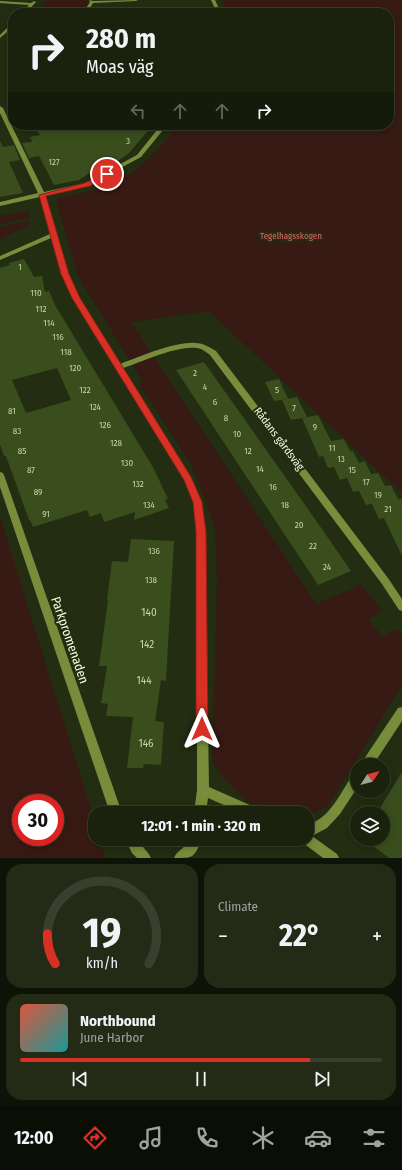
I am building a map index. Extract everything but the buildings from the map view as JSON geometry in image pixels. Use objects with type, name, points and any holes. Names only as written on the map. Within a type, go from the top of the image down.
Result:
[{"type":"street","points":[[28,8],[36,0]]},
{"type":"street","points":[[92,1],[136,0]]},
{"type":"street","points":[[0,2],[32,4]]},
{"type":"street","points":[[0,37],[8,30]]},
{"type":"street","points":[[0,108],[8,125]]},
{"type":"street","points":[[11,130],[42,195],[55,234],[65,274],[76,298],[188,479],[198,502],[201,531],[203,790],[201,806]]},
{"type":"street","points":[[0,204],[87,184],[116,170],[139,156],[160,130]]},
{"type":"street","points":[[0,258],[55,234]]},
{"type":"street","name":"Rådans gårdsväg","points":[[118,367],[193,344],[203,346],[213,353],[385,581],[402,607]]},
{"type":"street","name":"Parkpromenaden","points":[[0,475],[114,806]]},
{"type":"street","points":[[371,758],[402,712]]},
{"type":"street","points":[[314,830],[328,820],[350,788]]},
{"type":"street","points":[[203,790],[239,806]]},
{"type":"street","points":[[314,844],[334,858]]},
{"type":"street","points":[[134,846],[145,858]]},
{"type":"street","points":[[180,858],[190,851],[192,846]]},
{"type":"green space","points":[[47,0],[87,0],[88,4],[85,8],[40,8]]},
{"type":"green space","name":"Tegelhagsskogen","points":[[221,0],[402,0],[402,493],[209,311],[131,322],[316,604],[361,585],[382,611],[368,619],[383,637],[398,629],[402,635],[402,685],[357,758],[350,758],[350,770],[328,806],[314,813],[314,806],[278,806],[249,803],[226,781],[212,762],[217,581],[215,527],[191,464],[139,384],[143,382],[78,276],[56,200],[65,196],[94,190],[133,172],[160,148],[175,130],[394,130],[394,8],[225,8]]},
{"type":"green space","points":[[28,211],[30,218],[0,224],[0,216]]},
{"type":"green space","points":[[28,221],[29,225],[0,239],[0,227]]},
{"type":"green space","points":[[0,517],[90,806],[88,806],[88,846],[101,846],[105,858],[0,858]]},
{"type":"route","points":[[107,174],[87,184],[42,195],[55,234],[65,274],[76,298],[188,479],[198,502],[201,531],[202,729]]}]
